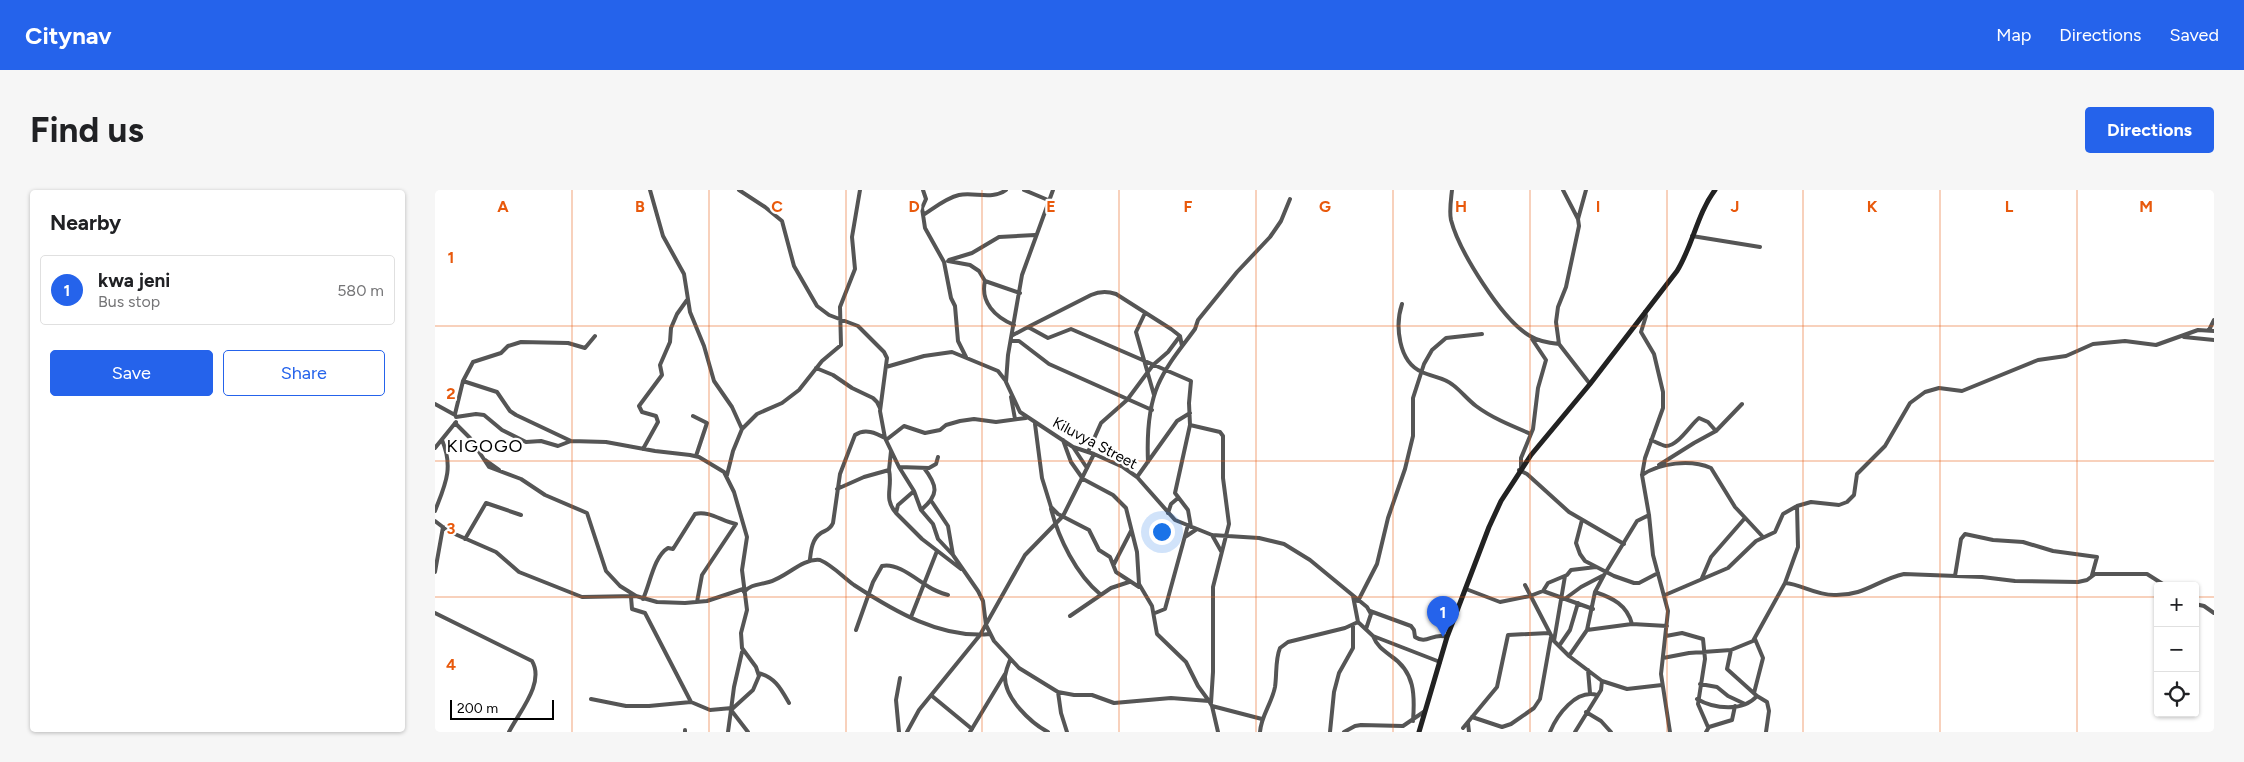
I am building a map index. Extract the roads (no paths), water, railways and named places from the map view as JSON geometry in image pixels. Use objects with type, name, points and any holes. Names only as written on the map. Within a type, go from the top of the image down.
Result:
[{"type":"street","points":[[650,190],[663,236],[684,274],[687,300],[693,321],[704,346],[714,381],[732,406],[742,429]]},
{"type":"street","points":[[739,190],[782,221],[794,266],[817,306],[829,315],[858,326],[878,344],[887,358],[880,410]]},
{"type":"street","points":[[727,475],[733,451],[742,429],[757,414],[782,403],[799,390],[826,356],[841,345],[841,302],[855,269],[852,237],[860,190]]},
{"type":"street","points":[[923,190],[926,198],[922,205],[925,228],[944,262],[951,298],[955,306],[958,341],[966,357]]},
{"type":"street","points":[[923,214],[956,196],[969,194],[996,195],[1006,190]]},
{"type":"street","points":[[1025,190],[1048,200]]},
{"type":"street","name":"Kiluvya Street","points":[[1053,190],[1022,275],[1007,367],[1006,382],[1020,412],[1025,418],[1073,447],[1123,467],[1137,478],[1175,520],[1212,535],[1259,538],[1285,544],[1310,560],[1370,611],[1411,626],[1415,630],[1415,637],[1425,640],[1438,635],[1447,637]]},
{"type":"street","points":[[1452,190],[1451,218],[1454,229],[1470,263],[1489,294],[1514,323],[1531,338],[1546,360],[1538,388],[1535,422],[1521,458],[1520,469]]},
{"type":"street","points":[[1563,190],[1578,219]]},
{"type":"street","points":[[1586,190],[1578,219],[1566,287],[1557,314],[1559,344],[1590,384]]},
{"type":"street","points":[[1419,732],[1447,637],[1465,589],[1489,527],[1520,469],[1590,384],[1677,271],[1705,205],[1715,190]]},
{"type":"street","points":[[1148,462],[1147,436],[1154,395],[1166,370],[1195,329],[1198,320],[1237,272],[1270,237],[1281,221],[1290,199]]},
{"type":"street","points":[[944,262],[972,252],[999,237],[1035,235]]},
{"type":"street","points":[[1692,236],[1760,247]]},
{"type":"street","points":[[949,260],[976,268],[985,281],[1020,293]]},
{"type":"street","points":[[985,281],[983,290],[986,303],[1001,319],[1014,325]]},
{"type":"street","points":[[1013,335],[1099,292],[1116,294],[1158,320],[1179,336],[1182,346]]},
{"type":"street","points":[[643,449],[658,422],[656,416],[642,412],[639,406],[662,375],[659,364],[670,342],[671,328],[677,314],[687,300]]},
{"type":"street","points":[[1402,304],[1398,326],[1402,346],[1409,362],[1421,372],[1446,380],[1488,414],[1531,434]]},
{"type":"street","points":[[1145,312],[1136,330],[1154,395]]},
{"type":"street","points":[[1645,312],[1646,318],[1642,324],[1641,332],[1654,354],[1663,392],[1663,408],[1645,458],[1642,475],[1649,514],[1653,555],[1669,611],[1661,686],[1666,703],[1670,732]]},
{"type":"street","points":[[1665,595],[1728,568],[1756,541],[1775,532],[1783,514],[1797,506],[1811,502],[1839,504],[1850,500],[1853,495],[1857,474],[1885,446],[1910,403],[1925,392],[1939,388],[1962,391],[2038,360],[2066,356],[2093,344],[2125,341],[2156,345],[2198,330],[2213,329],[2214,320]]},
{"type":"street","points":[[1028,326],[1047,338],[1071,329],[1192,382],[1189,403],[1190,425],[1175,489],[1178,498],[1188,510],[1189,526],[1165,609],[1155,614]]},
{"type":"street","points":[[1358,601],[1377,564],[1388,518],[1405,469],[1413,436],[1413,398],[1421,372],[1431,350],[1446,338],[1482,334]]},
{"type":"street","points":[[435,448],[455,423],[463,381],[473,362],[501,353],[512,344],[549,341],[568,343],[585,348],[595,336]]},
{"type":"street","points":[[1088,452],[1101,423],[1127,400],[1153,366],[1168,352],[1179,336]]},
{"type":"street","points":[[2182,337],[2214,340]]},
{"type":"street","points":[[1531,338],[1559,344]]},
{"type":"street","points":[[1011,341],[1019,341],[1049,364],[1152,410]]},
{"type":"street","points":[[886,367],[924,356],[953,352],[997,372],[1006,382]]},
{"type":"street","points":[[997,372],[1007,367]]},
{"type":"street","points":[[816,368],[833,374],[852,388],[873,398],[878,404],[886,439],[899,467],[914,491],[921,510],[933,524],[938,539],[953,555],[983,601],[990,634],[1010,660],[1058,692],[1074,695],[1092,695],[1114,703],[1171,698],[1211,703],[1262,719]]},
{"type":"street","points":[[463,381],[497,392],[511,411],[517,415],[571,441]]},
{"type":"street","points":[[1011,393],[1012,411],[1015,420]]},
{"type":"street","points":[[435,404],[455,416],[484,415],[502,430],[526,442],[541,441],[558,446],[571,441],[606,442],[696,456],[727,475],[735,492],[747,537],[742,570],[747,610],[741,633],[743,652],[734,686],[728,732]]},
{"type":"street","points":[[1642,475],[1716,431],[1742,404]]},
{"type":"street","points":[[1137,478],[1177,421],[1190,413]]},
{"type":"street","points":[[693,416],[707,423],[696,456]]},
{"type":"street","points":[[886,439],[904,426],[925,433],[940,430],[946,425],[960,421],[995,422],[1025,418]]},
{"type":"street","points":[[1651,440],[1665,446],[1670,445],[1699,418],[1708,422],[1716,431]]},
{"type":"street","points":[[455,423],[470,438],[489,467],[521,479],[545,494],[585,511],[606,571],[633,597]]},
{"type":"street","points":[[1035,424],[1042,478],[1055,526],[1077,568],[1084,578],[1101,594]]},
{"type":"street","points":[[1190,425],[1217,430],[1223,436],[1224,486],[1229,518],[1212,597],[1213,672],[1211,703],[1218,732]]},
{"type":"street","points":[[810,559],[811,548],[817,537],[833,524],[836,514],[837,489],[855,435],[868,432],[886,439]]},
{"type":"street","points":[[435,511],[444,492],[447,476],[446,450],[442,440]]},
{"type":"street","points":[[1063,440],[1071,462],[1083,479],[1113,495],[1120,501],[1129,516],[1137,558],[1138,580],[1155,614],[1157,634],[1186,662],[1197,686],[1211,703]]},
{"type":"street","points":[[1073,447],[1087,468]]},
{"type":"street","points":[[891,450],[889,470],[891,482],[888,498],[891,506],[918,536],[962,570]]},
{"type":"street","points":[[907,732],[919,710],[980,635],[1025,555],[1063,516],[1094,454]]},
{"type":"street","points":[[899,467],[933,467],[939,457]]},
{"type":"street","points":[[1657,466],[1698,465],[1711,468],[1717,475],[1725,494],[1763,537]]},
{"type":"street","points":[[921,510],[932,502],[935,492],[934,483],[924,468]]},
{"type":"street","points":[[1520,469],[1558,503],[1582,520],[1624,544]]},
{"type":"street","points":[[837,489],[864,477],[889,470]]},
{"type":"street","points":[[896,513],[898,505],[914,491]]},
{"type":"street","points":[[1168,513],[1171,504],[1178,498]]},
{"type":"street","points":[[932,502],[948,526],[953,555]]},
{"type":"street","points":[[465,539],[485,503],[521,515]]},
{"type":"street","points":[[1663,658],[1705,651],[1731,650],[1755,639],[1785,583],[1798,547],[1797,506]]},
{"type":"street","points":[[1051,507],[1089,530],[1097,547],[1110,557],[1116,572],[1140,587]]},
{"type":"street","points":[[643,599],[651,582],[651,575],[663,551],[668,548],[673,549],[695,514],[705,512],[723,521],[743,524]]},
{"type":"street","points":[[1569,656],[1587,630],[1593,609],[1595,592],[1605,573],[1637,521],[1649,514]]},
{"type":"street","points":[[1702,578],[1711,557],[1745,518]]},
{"type":"street","points":[[1582,520],[1576,543],[1583,558],[1605,573],[1622,580],[1637,583],[1659,574]]},
{"type":"street","points":[[435,521],[465,539],[496,552],[519,572],[572,594],[593,598],[633,597],[669,603],[697,602],[769,582],[810,559],[823,562],[869,594],[911,617],[937,628],[980,635],[990,634]]},
{"type":"street","points":[[697,602],[702,575],[737,524]]},
{"type":"street","points":[[435,572],[443,527]]},
{"type":"street","points":[[1185,536],[1197,529]]},
{"type":"street","points":[[1114,564],[1131,530]]},
{"type":"street","points":[[1785,583],[1816,593],[1839,595],[1865,591],[1904,574],[2015,581],[2078,582],[2087,580],[2092,575],[2097,557],[2053,551],[2023,542],[1993,540],[1965,534],[1961,539],[1955,576]]},
{"type":"street","points":[[1212,535],[1221,551]]},
{"type":"street","points":[[911,617],[937,551]]},
{"type":"street","points":[[855,630],[877,573],[882,566],[887,565],[948,595]]},
{"type":"street","points":[[1465,589],[1500,602],[1530,596],[1543,591],[1548,583],[1565,576],[1573,569],[1596,567]]},
{"type":"street","points":[[1564,597],[1605,573]]},
{"type":"street","points":[[2092,575],[2147,574],[2160,582]]},
{"type":"street","points":[[1472,717],[1502,726],[1511,724],[1534,708],[1540,699],[1552,637],[1564,597],[1565,576]]},
{"type":"street","points":[[1070,616],[1079,612],[1101,594],[1116,585],[1138,580]]},
{"type":"street","points":[[1525,585],[1552,637],[1559,646],[1602,681],[1627,689],[1661,686]]},
{"type":"street","points":[[1543,591],[1593,609]]},
{"type":"street","points":[[1595,592],[1618,602],[1628,612],[1632,624]]},
{"type":"street","points":[[1353,596],[1358,622],[1373,636],[1377,645],[1400,663],[1409,675],[1414,694],[1413,721]]},
{"type":"street","points":[[633,597],[632,609],[645,613],[691,702]]},
{"type":"street","points":[[1559,646],[1570,630],[1578,603]]},
{"type":"street","points":[[2199,605],[2214,613]]},
{"type":"street","points":[[1366,629],[1370,620],[1370,611]]},
{"type":"street","points":[[435,613],[532,661],[536,670],[533,689],[509,732]]},
{"type":"street","points":[[1260,732],[1262,719],[1273,695],[1277,655],[1283,645],[1358,622]]},
{"type":"street","points":[[1330,732],[1334,692],[1341,665],[1351,654],[1354,642],[1353,624]]},
{"type":"street","points":[[1587,630],[1632,624],[1667,626]]},
{"type":"street","points":[[1667,636],[1681,633],[1702,638],[1705,651],[1697,699],[1698,707],[1716,732]]},
{"type":"street","points":[[1463,728],[1497,687],[1508,635],[1552,637]]},
{"type":"street","points":[[1373,636],[1440,662]]},
{"type":"street","points":[[1697,699],[1709,705],[1735,706],[1746,705],[1756,695],[1763,658],[1755,639]]},
{"type":"street","points":[[1731,650],[1727,669],[1756,695],[1767,702],[1769,707],[1766,732]]},
{"type":"street","points":[[591,699],[626,706],[691,702],[710,710],[732,709],[753,690],[759,680],[754,665],[743,652]]},
{"type":"street","points":[[932,696],[971,730],[1006,673],[1010,660]]},
{"type":"street","points":[[1588,670],[1588,687],[1591,693],[1597,696]]},
{"type":"street","points":[[758,673],[768,676],[778,684],[789,703]]},
{"type":"street","points":[[1006,673],[1009,691],[1023,712],[1031,722],[1048,732]]},
{"type":"street","points":[[899,732],[896,700],[900,678]]},
{"type":"street","points":[[1575,732],[1601,690],[1602,681]]},
{"type":"street","points":[[1700,684],[1717,687],[1728,696],[1746,705]]},
{"type":"street","points":[[1058,692],[1065,731]]},
{"type":"street","points":[[1550,732],[1564,709],[1577,699],[1591,693]]},
{"type":"street","points":[[1706,732],[1711,727],[1732,720],[1735,706]]},
{"type":"street","points":[[732,709],[749,732]]},
{"type":"street","points":[[1344,732],[1361,725],[1392,730],[1413,721],[1425,711]]},
{"type":"street","points":[[1586,712],[1601,721],[1611,732]]},
{"type":"street","points":[[1469,722],[1469,732]]},
{"type":"place","name":"kwa jeni","points":[[1443,637]]},
{"type":"district","name":"KIGOGO","points":[[485,446]]}]
